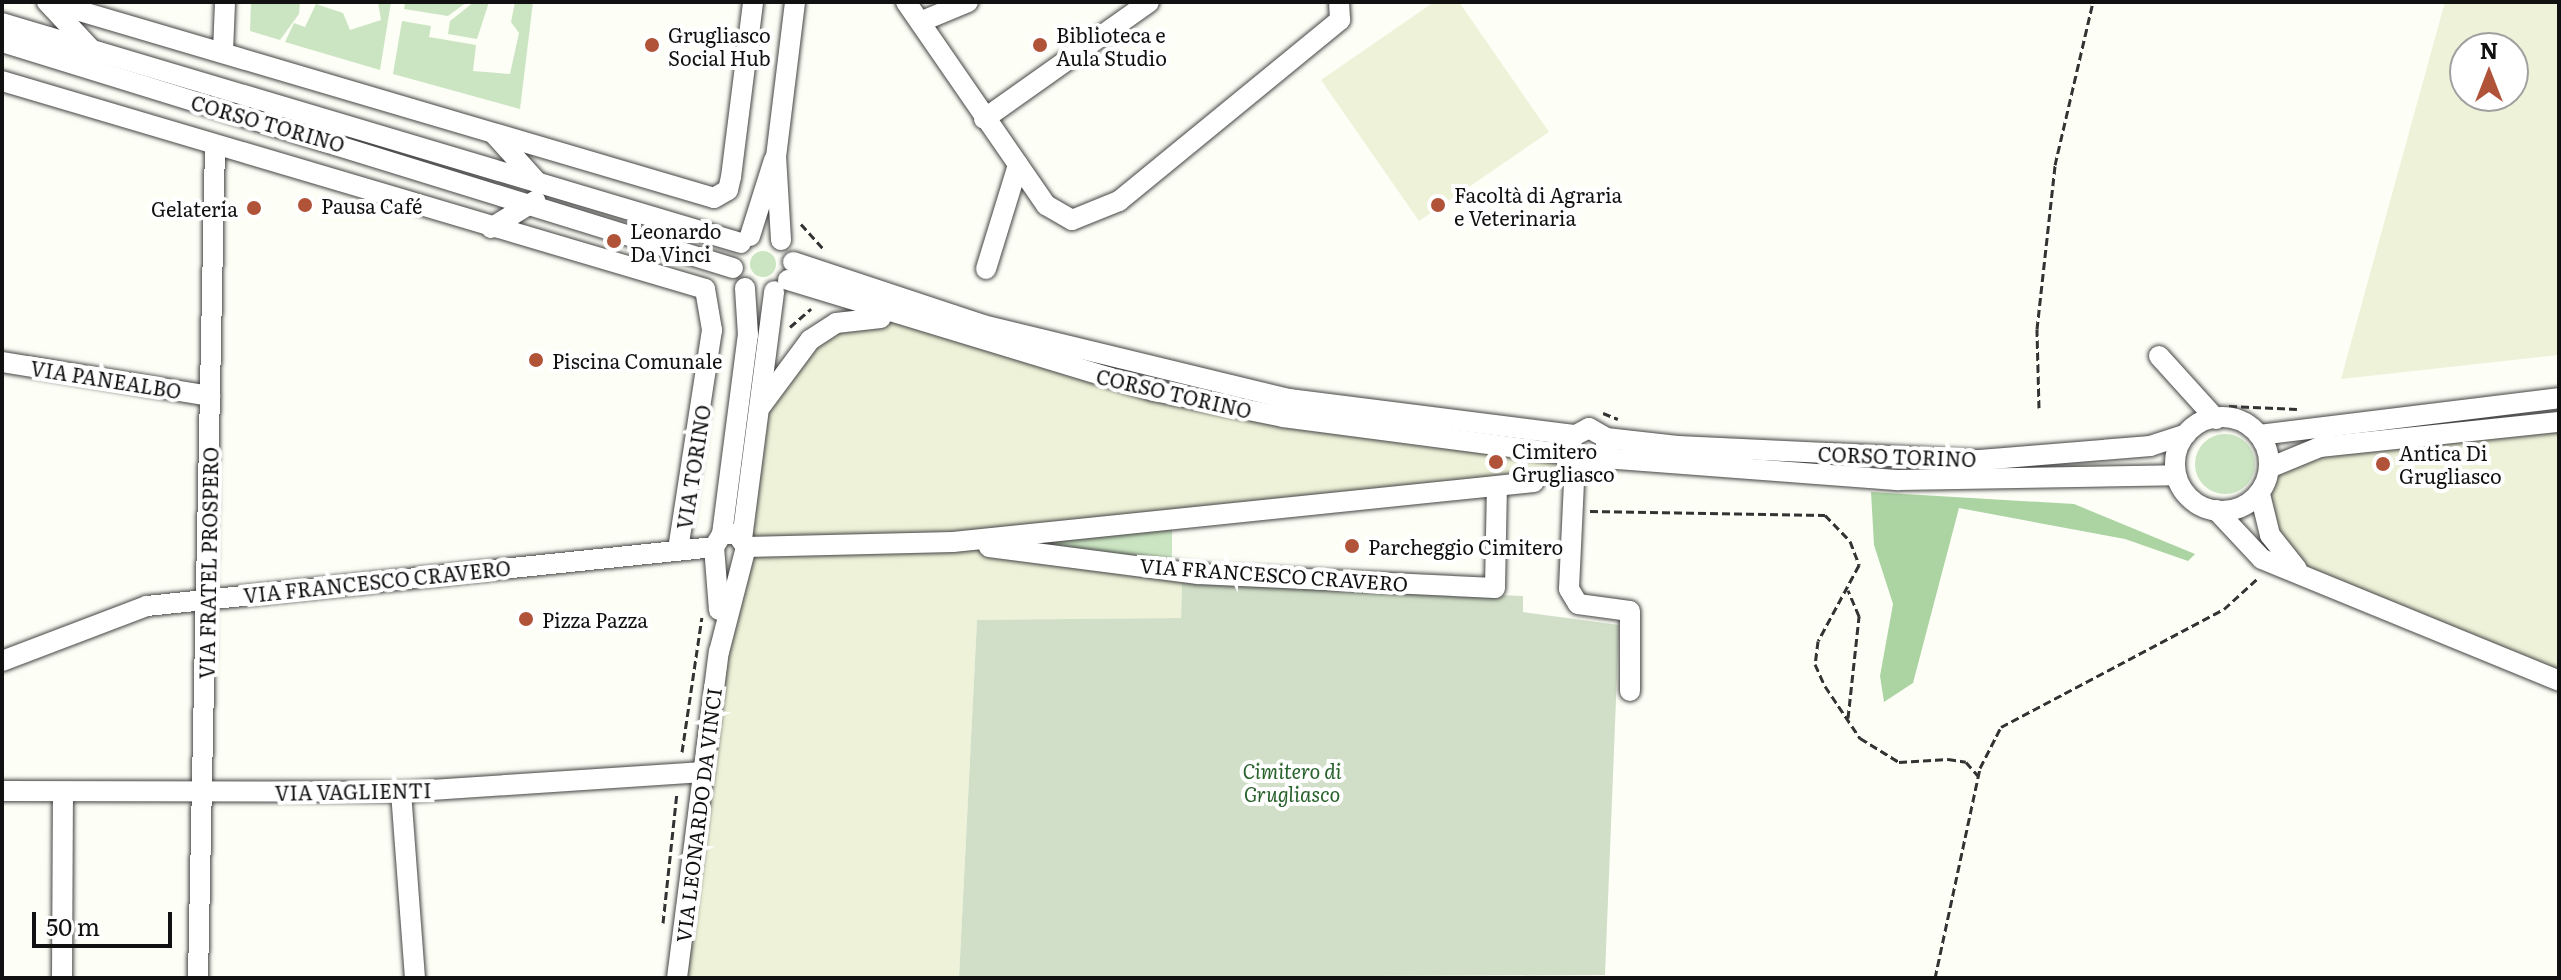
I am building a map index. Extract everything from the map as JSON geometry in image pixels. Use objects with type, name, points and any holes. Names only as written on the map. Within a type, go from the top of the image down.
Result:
[{"type":"street","points":[[48,2],[90,48]]},
{"type":"street","points":[[48,2],[494,134],[722,196],[731,177],[753,2]]},
{"type":"street","points":[[223,52],[225,2]]},
{"type":"street","points":[[785,278],[776,157],[795,2]]},
{"type":"street","points":[[906,2],[1046,205],[1072,220],[1092,216],[1340,20],[1339,2]]},
{"type":"street","points":[[920,22],[968,2]]},
{"type":"street","points":[[984,119],[1149,2]]},
{"type":"street","name":"CORSO TORINO","points":[[2,23],[90,48],[536,192],[733,268]]},
{"type":"street","name":"CORSO TORINO","points":[[2,42],[536,192],[745,240],[781,240]]},
{"type":"street","name":"CORSO TORINO","points":[[2,81],[215,149],[705,289]]},
{"type":"street","name":"CORSO TORINO","points":[[494,134],[536,192]]},
{"type":"street","name":"VIA FRATEL PROSPERO","points":[[198,978],[209,599],[215,149]]},
{"type":"street","points":[[745,288],[733,268],[776,157]]},
{"type":"street","points":[[986,269],[1018,165]]},
{"type":"street","points":[[491,228],[536,192]]},
{"type":"street","name":"CORSO TORINO","points":[[745,288],[785,278],[1289,399],[1573,450]]},
{"type":"street","name":"CORSO TORINO","points":[[785,278],[913,323],[1154,391],[1283,417],[1602,454],[1899,480],[2176,475]]},
{"type":"street","name":"VIA LEONARDO DA VINCI","points":[[677,978],[730,548],[785,278]]},
{"type":"street","name":"VIA LEONARDO DA VINCI","points":[[730,548],[731,461],[748,335],[745,288]]},
{"type":"street","name":"VIA TORINO","points":[[678,550],[699,437],[714,310],[705,289]]},
{"type":"street","points":[[756,415],[776,378],[836,323],[863,316],[913,323]]},
{"type":"street","points":[[2159,356],[2212,414],[2243,422],[2259,435],[2269,468],[2260,494],[2270,535],[2305,578]]},
{"type":"street","name":"VIA PANEALBO","points":[[2,362],[210,396]]},
{"type":"street","points":[[2259,435],[2559,398]]},
{"type":"street","name":"CORSO TORINO","points":[[1602,454],[1980,460],[2150,446],[2186,434],[2212,414]]},
{"type":"street","points":[[2269,468],[2320,447],[2559,422]]},
{"type":"street","name":"CORSO TORINO","points":[[1573,450],[1589,428],[1602,454]]},
{"type":"street","points":[[2186,434],[2176,475],[2185,493],[2216,510],[2273,563],[2559,681]]},
{"type":"street","points":[[699,437],[731,461]]},
{"type":"street","points":[[1573,450],[1575,516],[1571,597],[1590,608],[1630,611],[1630,691]]},
{"type":"street","points":[[1575,516],[1602,454]]},
{"type":"street","name":"VIA FRANCESCO CRAVERO","points":[[2,661],[147,606],[678,550],[953,542],[1534,482]]},
{"type":"street","name":"VIA FRANCESCO CRAVERO","points":[[953,542],[1198,574],[1495,588],[1497,486]]},
{"type":"street","points":[[2216,510],[2241,507],[2260,494]]},
{"type":"street","name":"VIA VAGLIENTI","points":[[2,791],[401,792],[703,772]]},
{"type":"street","points":[[62,978],[63,792]]},
{"type":"street","points":[[401,792],[415,978]]},
{"type":"path","points":[[2039,408],[2037,329],[2055,165],[2093,2]]},
{"type":"path","points":[[2212,414],[2300,409]]},
{"type":"path","points":[[1595,411],[1623,422]]},
{"type":"path","points":[[1575,516],[1825,515],[1850,541],[1859,565],[1818,641],[1815,664],[1860,738],[1899,762],[1948,759],[1978,776]]},
{"type":"path","points":[[1935,978],[1978,776],[2001,727],[2224,609],[2273,563]]},
{"type":"path","points":[[1848,590],[1859,616],[1848,718]]},
{"type":"green space","points":[[251,2],[300,2],[299,14],[280,40],[250,31]]},
{"type":"green space","points":[[378,2],[391,2],[380,70],[285,42],[294,23],[305,27],[316,4],[343,13],[350,30],[381,20]]},
{"type":"green space","points":[[405,2],[467,2],[448,16],[404,9]]},
{"type":"green space","points":[[474,2],[489,2],[477,39],[448,34],[450,21]]},
{"type":"green space","points":[[515,2],[533,2],[520,109],[393,74],[402,21],[431,26],[429,37],[476,45],[473,71],[510,74],[519,33],[511,22]]},
{"type":"green space","points":[[1434,2],[1459,2],[1549,132],[1419,221],[1321,80]]},
{"type":"green space","points":[[2445,2],[2559,2],[2559,355],[2341,379]]},
{"type":"green space","points":[[763,251],[772,255],[776,264],[772,273],[763,277],[754,273],[750,264],[754,255]]},
{"type":"green space","points":[[883,319],[1154,391],[1575,461],[1534,482],[958,542],[1198,574],[1182,582],[1181,618],[977,620],[959,978],[677,978],[756,415],[810,340]]},
{"type":"green space","points":[[2559,422],[2559,681],[2305,578],[2282,554],[2260,494],[2269,468],[2307,451]]},
{"type":"green space","points":[[2225,434],[2237,436],[2246,443],[2253,452],[2253,476],[2246,485],[2237,492],[2225,494],[2213,492],[2204,485],[2197,476],[2195,464],[2197,452],[2204,443],[2213,436]]},
{"type":"green space","points":[[1871,492],[2074,504],[2195,554],[2188,561],[2125,539],[1959,508],[1913,683],[1884,702],[1880,676],[1893,604],[1874,545]]},
{"type":"green space","points":[[1172,524],[1172,563],[1029,541]]},
{"type":"green space","name":"Cimitero di Grugliasco","points":[[1182,582],[1523,596],[1523,612],[1619,625],[1605,975],[959,978],[977,620],[1181,618]]},
{"type":"place","name":"Grugliasco Social Hub","points":[[652,45]]},
{"type":"place","name":"Biblioteca e Aula Studio","points":[[1040,45]]},
{"type":"place","name":"Pausa Café","points":[[305,205]]},
{"type":"place","name":"Facoltà di Agraria e Veterinaria","points":[[1438,205]]},
{"type":"place","name":"Gelateria","points":[[254,208]]},
{"type":"place","name":"Leonardo Da Vinci","points":[[614,241]]},
{"type":"place","name":"Piscina Comunale","points":[[536,360]]},
{"type":"place","name":"Cimitero Grugliasco","points":[[1496,462]]},
{"type":"place","name":"Antica Di Grugliasco","points":[[2383,464]]},
{"type":"place","name":"Parcheggio Cimitero","points":[[1352,546]]},
{"type":"place","name":"Pizza Pazza","points":[[526,619]]}]
